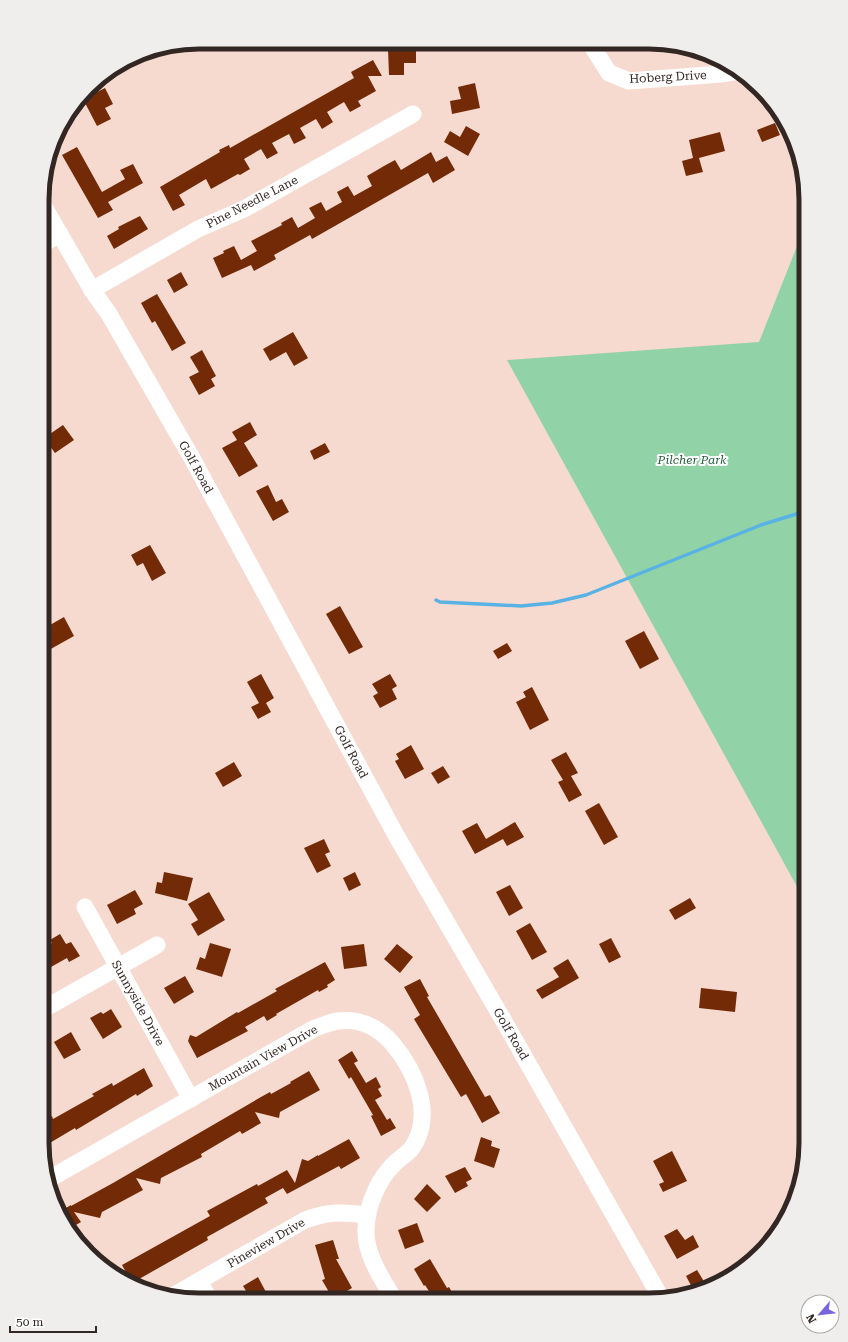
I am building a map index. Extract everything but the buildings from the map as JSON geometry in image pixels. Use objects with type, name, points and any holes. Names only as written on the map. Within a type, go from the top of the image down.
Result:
[{"type":"street","name":"Hoberg Drive","points":[[594,49],[609,73],[629,81],[730,73]]},
{"type":"street","name":"Pine Needle Lane","points":[[92,290],[198,229],[244,209],[413,114]]},
{"type":"street","name":"Golf Road","points":[[49,215],[92,290],[109,314],[193,460],[397,837],[659,1293]]},
{"type":"street","points":[[49,240],[60,234]]},
{"type":"street","name":"Sunnyside Drive","points":[[85,907],[191,1099]]},
{"type":"street","points":[[49,1006],[157,945]]},
{"type":"street","name":"Mountain View Drive","points":[[53,1177],[315,1028],[338,1021],[362,1022],[384,1034],[402,1055],[417,1083],[422,1108],[422,1126],[412,1148],[393,1165],[378,1184],[368,1215],[366,1230],[368,1245],[380,1276],[390,1293]]},
{"type":"street","name":"Pineview Drive","points":[[180,1292],[305,1220],[320,1214],[332,1212],[368,1215]]},
{"type":"street","points":[[199,1282],[205,1293]]},
{"type":"green space","name":"Pilcher Park","points":[[799,241],[799,890],[507,360],[759,342]]},
{"type":"waterway","points":[[436,600],[440,602],[521,606],[552,603],[586,595],[761,525],[799,513]]}]
